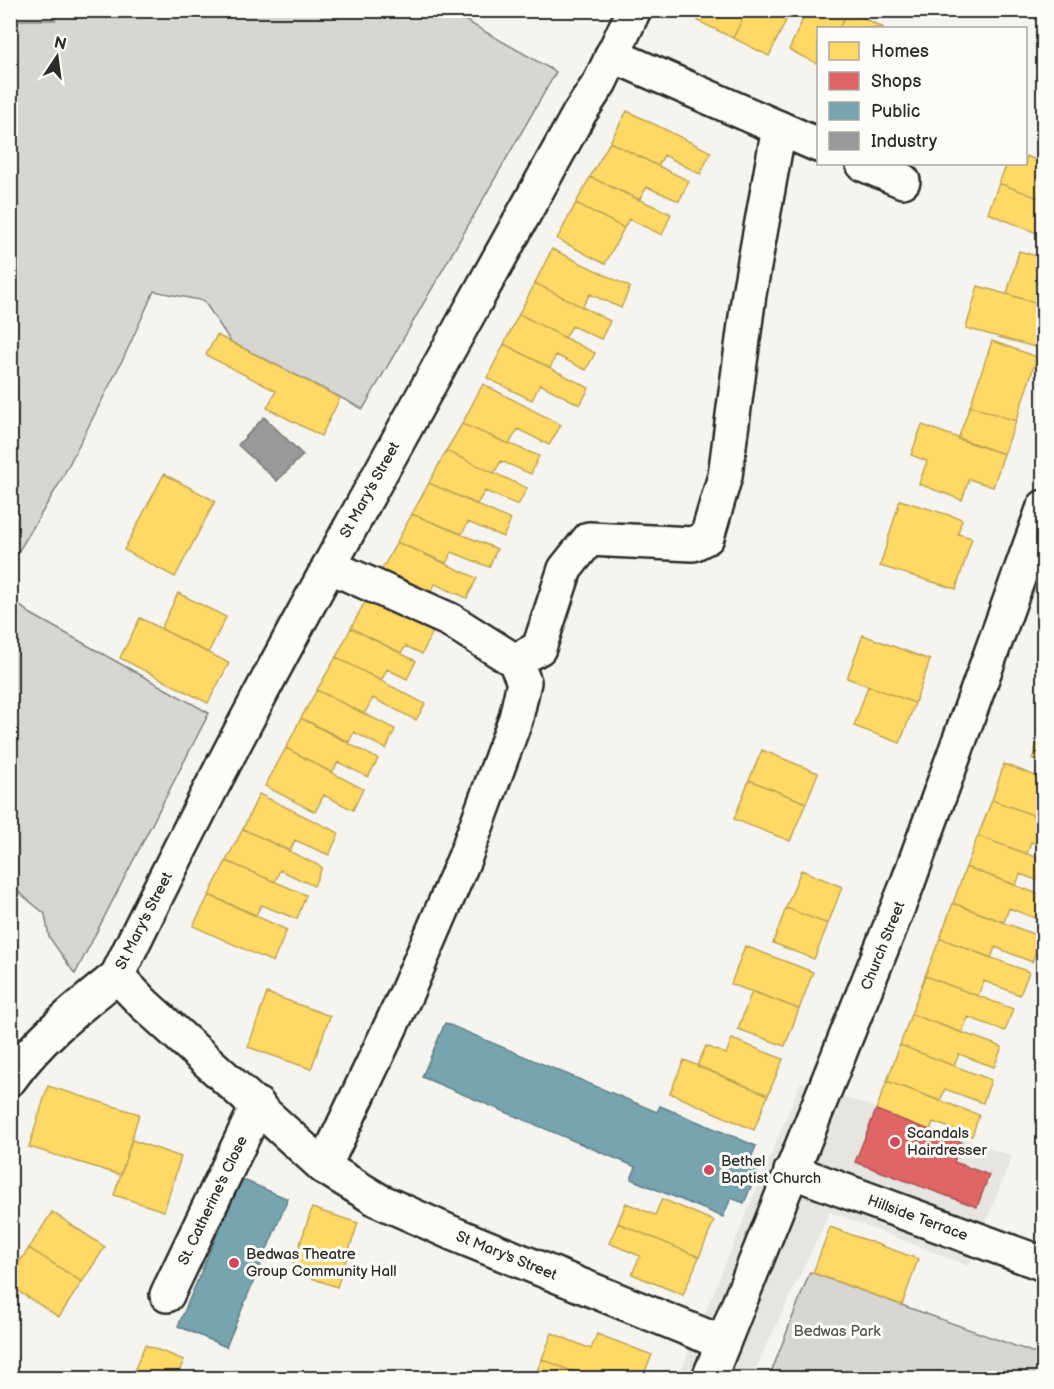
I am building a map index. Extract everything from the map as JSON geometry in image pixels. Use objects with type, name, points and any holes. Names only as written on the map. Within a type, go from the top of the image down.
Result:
[{"type":"street","name":"St Mary's Street","points":[[14,1066],[70,1014],[117,976],[186,837],[329,566],[579,114],[600,82],[634,10]]},
{"type":"street","points":[[612,56],[817,143]]},
{"type":"street","points":[[514,661],[539,648],[565,569],[589,539],[693,544],[707,537],[725,476],[749,294],[779,128]]},
{"type":"street","points":[[865,165],[903,181]]},
{"type":"street","name":"Church Street","points":[[709,1378],[1030,586],[1044,507]]},
{"type":"street","points":[[324,1167],[406,994],[485,803],[516,718],[524,682],[514,661],[450,620],[329,566]]},
{"type":"street","name":"St Mary's Street","points":[[117,976],[144,1004],[324,1167],[378,1200],[723,1343]]},
{"type":"street","name":"St. Catherine's Close","points":[[167,1295],[258,1105]]},
{"type":"street","name":"Hillside Terrace","points":[[791,1171],[1044,1264]]},
{"type":"shaded area","points":[[801,1082],[1012,1156],[969,1266],[830,1212],[751,1378],[678,1378]]},
{"type":"green space","points":[[59,10],[449,11],[556,72],[363,409],[231,342],[204,301],[154,291],[124,357],[59,484],[11,564],[10,20],[55,20]]},
{"type":"green space","points":[[11,599],[31,614],[209,713],[75,974],[49,937],[45,914],[15,889],[11,881]]},
{"type":"green space","name":"Bedwas Park","points":[[810,1272],[1043,1356],[1043,1378],[769,1378]]},
{"type":"building: Homes","points":[[703,10],[747,10],[733,38],[698,21]]},
{"type":"building: Homes","points":[[747,10],[791,10],[769,56],[733,38]]},
{"type":"building: Homes","points":[[807,10],[848,11],[840,27],[817,27],[817,64],[789,50]]},
{"type":"building: Homes","points":[[848,11],[882,27],[840,27]]},
{"type":"building: Homes","points":[[627,111],[711,152],[700,174],[664,155],[658,166],[610,142]]},
{"type":"building: Homes","points":[[610,142],[689,181],[679,201],[647,187],[639,200],[590,177]]},
{"type":"building: Homes","points":[[1027,156],[1044,163],[1044,200],[999,183],[1007,165],[1027,165]]},
{"type":"building: Homes","points":[[590,177],[671,214],[662,235],[629,219],[624,228],[576,203]]},
{"type":"building: Homes","points":[[999,183],[1044,200],[1044,236],[988,213]]},
{"type":"building: Homes","points":[[576,203],[624,228],[605,264],[557,239]]},
{"type":"building: Homes","points":[[552,249],[630,287],[621,308],[590,294],[582,307],[535,283]]},
{"type":"building: Homes","points":[[1019,251],[1044,258],[1044,305],[1007,294]]},
{"type":"building: Homes","points":[[535,283],[610,321],[601,339],[572,326],[565,338],[519,314]]},
{"type":"building: Homes","points":[[978,286],[1044,305],[1044,335],[1039,348],[966,328]]},
{"type":"building: Homes","points":[[519,314],[595,353],[586,370],[556,355],[550,368],[504,344]]},
{"type":"building: Homes","points":[[217,335],[340,398],[321,436],[267,408],[276,391],[206,355]]},
{"type":"building: Homes","points":[[992,341],[1037,357],[1016,421],[970,406]]},
{"type":"building: Homes","points":[[504,344],[589,388],[580,405],[540,384],[532,400],[487,378]]},
{"type":"building: Homes","points":[[483,384],[561,425],[549,445],[518,429],[509,444],[462,424]]},
{"type":"building: Homes","points":[[970,406],[1016,421],[1004,454],[958,439]]},
{"type":"building: Homes","points":[[462,424],[539,456],[531,474],[501,461],[494,473],[446,451]]},
{"type":"building: Homes","points":[[922,425],[1004,454],[993,487],[969,479],[962,500],[919,484],[927,461],[911,455]]},
{"type":"building: Homes","points":[[446,451],[527,488],[518,505],[485,491],[477,504],[429,483]]},
{"type":"building: Homes","points":[[164,474],[215,501],[175,577],[124,550]]},
{"type":"building: Homes","points":[[429,483],[511,520],[503,537],[468,522],[462,534],[412,514]]},
{"type":"building: Homes","points":[[900,500],[962,519],[958,534],[972,538],[956,589],[880,566]]},
{"type":"building: Homes","points":[[412,514],[497,549],[489,567],[452,552],[446,563],[397,542]]},
{"type":"building: Homes","points":[[397,542],[477,578],[467,598],[435,584],[428,597],[379,575]]},
{"type":"building: Homes","points":[[178,593],[226,617],[208,653],[161,629]]},
{"type":"building: Homes","points":[[369,594],[435,627],[422,654],[406,646],[401,653],[351,628]]},
{"type":"building: Homes","points":[[140,618],[229,663],[208,703],[120,658]]},
{"type":"building: Homes","points":[[351,628],[416,661],[407,679],[387,669],[381,681],[336,657]]},
{"type":"building: Homes","points":[[863,635],[930,660],[915,703],[847,678]]},
{"type":"building: Homes","points":[[336,657],[425,704],[416,720],[373,698],[364,714],[317,690]]},
{"type":"building: Homes","points":[[868,686],[915,703],[900,743],[854,726]]},
{"type":"building: Homes","points":[[317,690],[395,729],[386,749],[354,732],[349,742],[301,718]]},
{"type":"building: Homes","points":[[301,718],[378,759],[368,777],[338,762],[332,773],[286,748]]},
{"type":"building: Homes","points":[[1044,727],[1044,763],[1032,759]]},
{"type":"building: Homes","points":[[286,748],[363,789],[353,810],[324,795],[315,812],[265,786]]},
{"type":"building: Homes","points":[[762,750],[818,773],[806,803],[749,780]]},
{"type":"building: Homes","points":[[1004,764],[1044,779],[1044,810],[1041,818],[992,800]]},
{"type":"building: Homes","points":[[749,780],[806,803],[790,841],[734,819]]},
{"type":"building: Homes","points":[[259,794],[339,833],[329,855],[295,840],[290,851],[243,829]]},
{"type":"building: Homes","points":[[992,800],[1044,819],[1044,846],[1031,842],[1027,854],[978,836]]},
{"type":"building: Homes","points":[[243,829],[322,867],[314,886],[280,870],[275,882],[226,861]]},
{"type":"building: Homes","points":[[978,836],[1044,860],[1044,883],[1020,874],[1016,885],[966,867]]},
{"type":"building: Homes","points":[[226,861],[306,895],[297,919],[261,905],[256,915],[209,895]]},
{"type":"building: Homes","points":[[966,867],[1044,896],[1044,922],[1009,908],[1004,922],[953,903]]},
{"type":"building: Homes","points":[[801,870],[842,887],[828,924],[786,908]]},
{"type":"building: Homes","points":[[209,895],[287,930],[273,962],[193,926]]},
{"type":"building: Homes","points":[[953,903],[1041,937],[1032,962],[995,947],[991,958],[940,938]]},
{"type":"building: Homes","points":[[786,908],[828,924],[814,959],[773,943]]},
{"type":"building: Homes","points":[[940,938],[1029,972],[1020,995],[984,981],[978,996],[925,976]]},
{"type":"building: Homes","points":[[745,946],[813,972],[799,1009],[731,984]]},
{"type":"building: Homes","points":[[925,976],[1013,1009],[1005,1031],[968,1017],[962,1033],[911,1014]]},
{"type":"building: Homes","points":[[752,991],[799,1009],[785,1046],[738,1029]]},
{"type":"building: Homes","points":[[267,993],[330,1016],[311,1069],[248,1047]]},
{"type":"building: Homes","points":[[911,1014],[1002,1047],[994,1067],[959,1054],[954,1066],[900,1045]]},
{"type":"building: Homes","points":[[732,1039],[783,1059],[768,1095],[697,1066],[706,1046],[726,1054]]},
{"type":"building: Homes","points":[[900,1045],[991,1080],[983,1103],[945,1089],[940,1101],[887,1081]]},
{"type":"building: Homes","points":[[684,1060],[768,1095],[754,1130],[670,1093]]},
{"type":"building: Homes","points":[[887,1081],[979,1115],[972,1136],[933,1122],[930,1130],[876,1110]]},
{"type":"building: Homes","points":[[48,1086],[139,1114],[121,1175],[29,1147]]},
{"type":"building: Homes","points":[[132,1140],[181,1157],[164,1211],[114,1195]]},
{"type":"building: Homes","points":[[662,1199],[714,1221],[699,1257],[618,1223],[626,1203],[655,1215]]},
{"type":"building: Homes","points":[[312,1208],[358,1223],[337,1287],[291,1271]]},
{"type":"building: Homes","points":[[52,1212],[105,1247],[82,1282],[29,1248]]},
{"type":"building: Homes","points":[[618,1223],[699,1257],[683,1295],[632,1274],[640,1256],[609,1243]]},
{"type":"building: Homes","points":[[830,1227],[918,1259],[902,1305],[813,1273]]},
{"type":"building: Homes","points":[[29,1248],[82,1282],[59,1317],[10,1286],[10,1276]]},
{"type":"building: Homes","points":[[552,1333],[591,1349],[597,1334],[652,1355],[642,1378],[589,1378],[542,1359]]},
{"type":"building: Homes","points":[[145,1345],[184,1360],[176,1378],[131,1378]]},
{"type":"building: Homes","points":[[542,1359],[589,1378],[534,1378]]},
{"type":"building: Shops","points":[[876,1110],[961,1142],[954,1162],[989,1175],[977,1207],[855,1162]]},
{"type":"building: Public","points":[[445,1023],[657,1112],[660,1106],[756,1146],[748,1165],[758,1170],[744,1203],[731,1198],[723,1217],[631,1179],[636,1167],[422,1077]]},
{"type":"building: Public","points":[[241,1179],[288,1199],[226,1347],[178,1326]]},
{"type":"building: Industry","points":[[264,417],[303,455],[277,481],[238,445]]},
{"type":"place","name":"Scandals Hairdresser","points":[[895,1142]]},
{"type":"place","name":"Bethel Baptist Church","points":[[709,1170]]},
{"type":"place","name":"Bedwas Theatre Group Community Hall","points":[[234,1263]]}]
